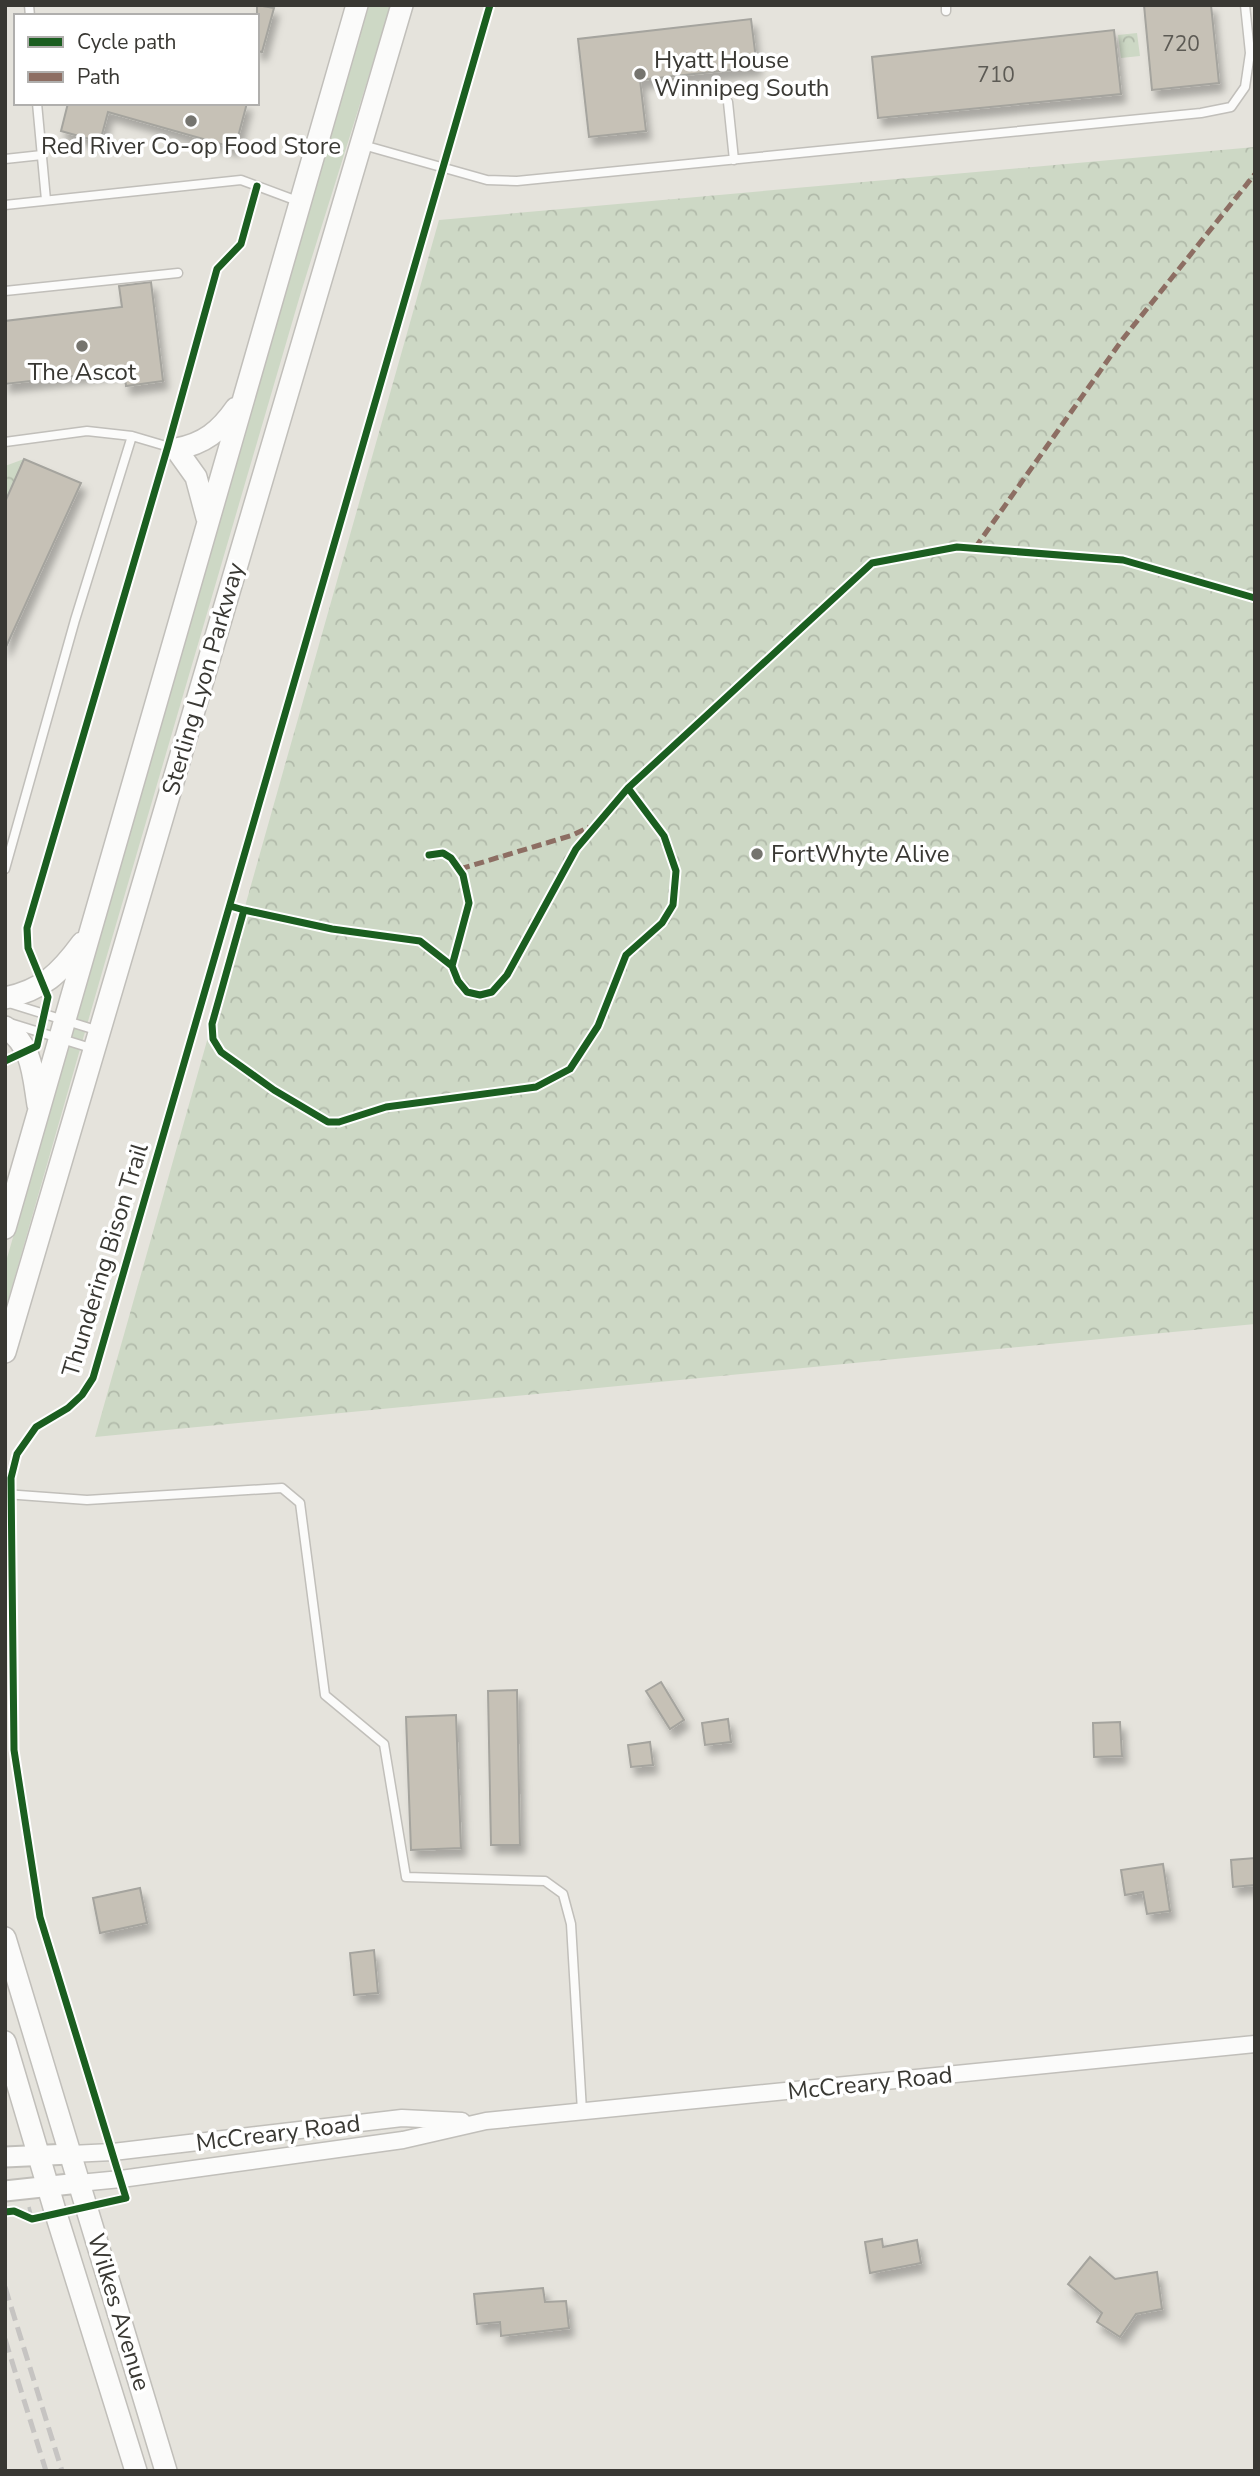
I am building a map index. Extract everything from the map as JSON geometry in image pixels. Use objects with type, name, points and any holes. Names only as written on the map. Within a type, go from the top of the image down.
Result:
[{"type":"main road","name":"Sterling Lyon Parkway","points":[[5,1228],[357,5]]},
{"type":"main road","name":"Sterling Lyon Parkway","points":[[5,1352],[402,5]]},
{"type":"main road","points":[[208,522],[195,477],[176,449],[200,443],[211,436],[227,421],[244,397]]},
{"type":"main road","points":[[5,1000],[44,984],[62,970],[90,933]]},
{"type":"main road","points":[[5,1027],[19,1036],[26,1051],[33,1071],[39,1111]]},
{"type":"main road","points":[[5,1938],[70,2154]]},
{"type":"main road","points":[[5,2042],[48,2187]]},
{"type":"main road","name":"Wilkes Avenue","points":[[70,2154],[166,2471]]},
{"type":"main road","name":"Wilkes Avenue","points":[[48,2187],[136,2471]]},
{"type":"street","name":"McCreary Road","points":[[79,2183],[403,2140],[486,2121],[1255,2044]]},
{"type":"street","name":"McCreary Road","points":[[70,2154],[113,2152],[402,2118],[486,2121]]},
{"type":"street","points":[[5,2157],[70,2154]]},
{"type":"street","points":[[5,2191],[79,2183]]},
{"type":"lane","points":[[360,145],[494,181],[517,181],[1201,113],[1231,107],[1245,87],[1250,53],[1245,5]]},
{"type":"lane","points":[[728,102],[734,160]]},
{"type":"lane","points":[[37,105],[46,201]]},
{"type":"lane","points":[[5,159],[42,155]]},
{"type":"lane","points":[[5,205],[241,180],[300,202]]},
{"type":"lane","points":[[5,291],[178,273]]},
{"type":"lane","points":[[5,442],[87,431],[132,436],[176,449]]},
{"type":"lane","points":[[5,869],[75,620],[132,436]]},
{"type":"lane","points":[[5,1000],[63,1029],[97,1040]]},
{"type":"lane","points":[[5,1021],[63,1029],[97,1040]]},
{"type":"lane","points":[[5,1494],[87,1500],[282,1488],[300,1503],[326,1695],[384,1744],[406,1877],[545,1881],[563,1895],[571,1924],[582,2111]]},
{"type":"path","points":[[23,2215],[32,2219]]},
{"type":"green space","points":[[369,5],[391,5],[301,292],[5,1311],[5,1265]]},
{"type":"green space","points":[[1137,33],[1140,56],[1121,58],[1118,35]]},
{"type":"green space","name":"FortWhyte Alive","points":[[1255,147],[1255,1324],[95,1437],[439,220]]},
{"type":"green space","points":[[24,459],[5,502],[5,466]]},
{"type":"building","points":[[257,5],[274,8],[262,52],[259,51]]},
{"type":"building","points":[[1144,5],[1211,5],[1219,83],[1152,90]]},
{"type":"building","name":"Hyatt House Winnipeg South","points":[[751,19],[757,67],[640,80],[646,131],[589,137],[578,39]]},
{"type":"building","points":[[1114,30],[1121,94],[878,118],[872,57]]},
{"type":"building","name":"Red River Co-op Food Store","points":[[68,105],[246,105],[235,148],[108,112],[100,142],[61,131]]},
{"type":"building","name":"The Ascot","points":[[151,282],[163,381],[126,386],[124,370],[5,384],[5,321],[122,307],[119,286]]},
{"type":"building","points":[[24,459],[81,483],[5,649],[5,502]]},
{"type":"building","points":[[661,1682],[684,1720],[670,1729],[646,1691]]},
{"type":"building","points":[[517,1690],[520,1845],[491,1845],[488,1691]]},
{"type":"building","points":[[456,1715],[461,1848],[411,1850],[406,1717]]},
{"type":"building","points":[[728,1719],[731,1742],[705,1745],[702,1723]]},
{"type":"building","points":[[1120,1722],[1122,1756],[1094,1757],[1093,1723]]},
{"type":"building","points":[[650,1742],[653,1765],[631,1767],[628,1745]]},
{"type":"building","points":[[1255,1858],[1255,1885],[1233,1887],[1231,1860]]},
{"type":"building","points":[[1163,1864],[1170,1911],[1147,1914],[1143,1892],[1125,1895],[1121,1870]]},
{"type":"building","points":[[140,1888],[147,1923],[100,1933],[93,1898]]},
{"type":"building","points":[[374,1950],[378,1993],[354,1995],[350,1953]]},
{"type":"building","points":[[882,2239],[883,2247],[917,2240],[921,2263],[870,2273],[865,2242]]},
{"type":"building","points":[[1090,2257],[1115,2279],[1157,2272],[1162,2309],[1136,2314],[1120,2337],[1097,2322],[1102,2313],[1068,2284]]},
{"type":"building","points":[[543,2288],[545,2302],[566,2301],[569,2328],[501,2336],[500,2322],[477,2324],[474,2294]]},
{"type":"railway","points":[[5,2287],[62,2471]]},
{"type":"railway","points":[[5,2339],[46,2471]]},
{"type":"marked path","points":[[975,548],[1122,340],[1255,174]]},
{"type":"marked path","points":[[460,869],[573,835],[589,827]]},
{"type":"cycle path","name":"Thundering Bison Trail","points":[[5,2212],[14,2211],[32,2219],[126,2198],[40,1917],[14,1750],[11,1478],[17,1454],[36,1427],[68,1408],[82,1395],[93,1378],[490,5]]},
{"type":"cycle path","points":[[5,1061],[37,1046],[48,997],[28,948],[27,928],[217,269],[241,244],[257,186]]},
{"type":"cycle path","points":[[230,906],[332,929],[420,941],[452,966],[458,981],[467,992],[480,995],[492,992],[507,975],[576,849],[628,788],[872,563],[957,547],[1123,560],[1255,598]]},
{"type":"cycle path","points":[[244,910],[212,1024],[213,1039],[221,1052],[274,1090],[328,1122],[339,1122],[386,1107],[536,1087],[570,1069],[598,1026],[626,955],[662,923],[673,905],[676,871],[664,836],[628,788]]},
{"type":"cycle path","points":[[429,855],[443,853],[451,858],[463,875],[469,903],[452,966]]},
{"type":"place","name":"Hyatt House Winnipeg South","points":[[640,74]]},
{"type":"place","name":"Red River Co-op Food Store","points":[[191,121]]},
{"type":"place","name":"The Ascot","points":[[82,346]]},
{"type":"place","name":"FortWhyte Alive","points":[[757,854]]}]
